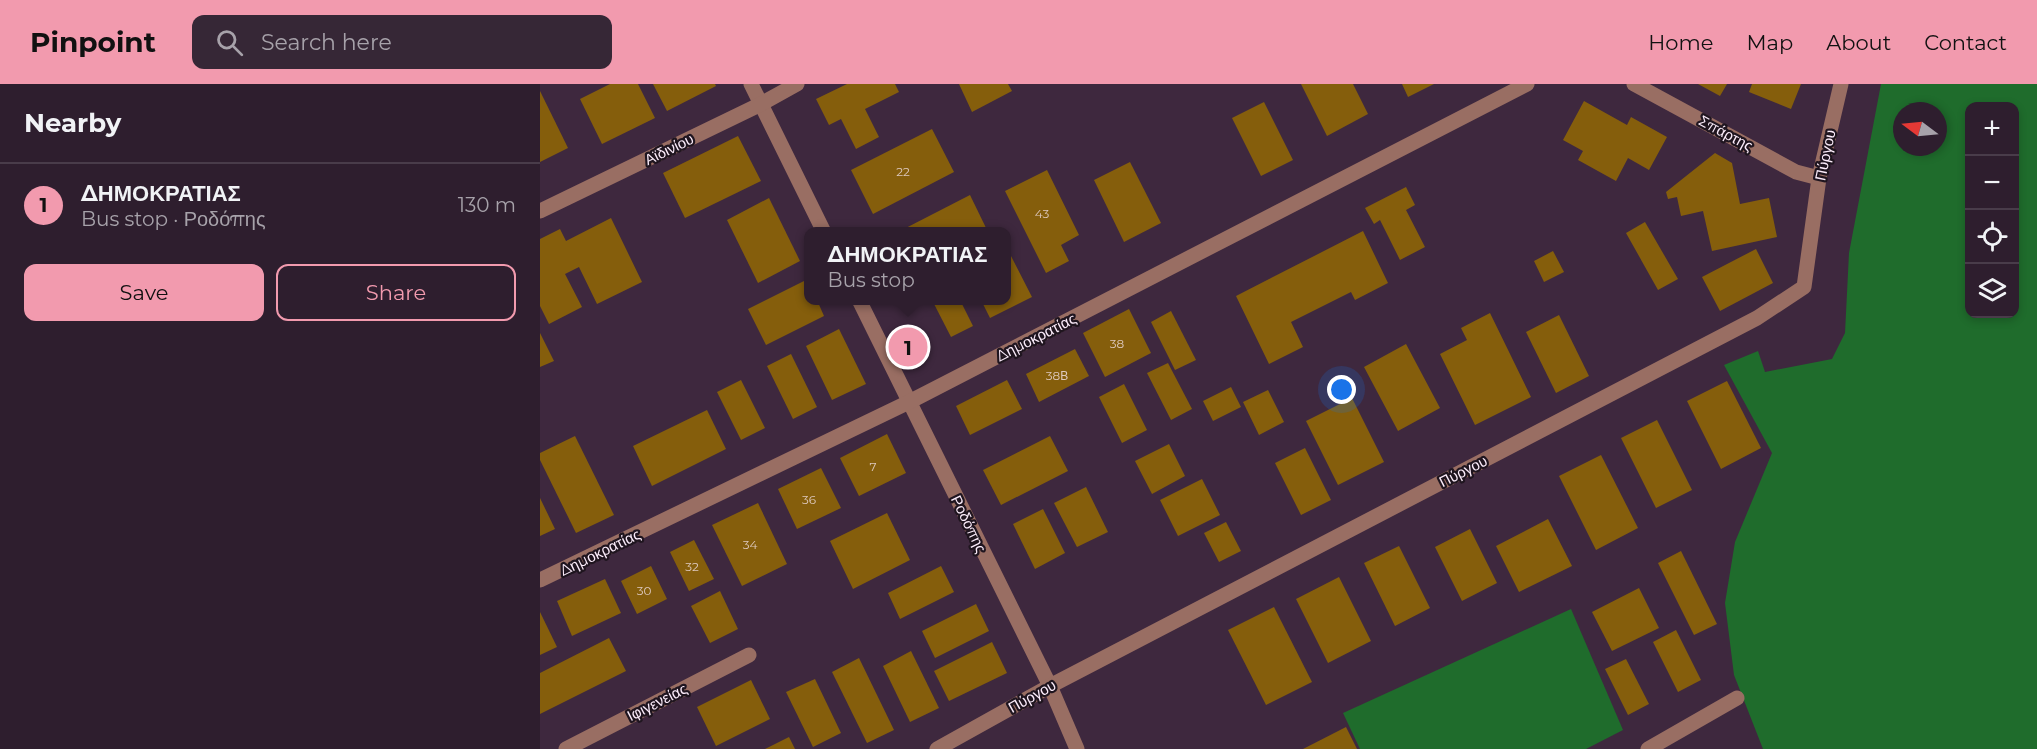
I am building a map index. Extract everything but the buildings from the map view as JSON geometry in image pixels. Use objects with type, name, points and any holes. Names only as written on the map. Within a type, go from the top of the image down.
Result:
[{"type":"street","points":[[751,84],[822,227]]},
{"type":"street","name":"Αϊδινίου","points":[[540,211],[761,104],[797,84]]},
{"type":"street","name":"Δημοκρατίας","points":[[540,580],[909,402],[1527,84]]},
{"type":"street","name":"Σπάρτης","points":[[1634,84],[1796,172],[1819,178]]},
{"type":"street","name":"Πύργου","points":[[937,749],[1050,686],[1757,318],[1804,287],[1819,178],[1841,84]]},
{"type":"street","name":"Ροδόπης","points":[[861,305],[1050,686],[1077,749]]},
{"type":"street","name":"Ιφιγενείας","points":[[566,749],[748,655]]},
{"type":"street","points":[[1648,749],[1737,698]]},
{"type":"green space","points":[[1881,84],[2037,84],[2037,749],[1763,749],[1734,675],[1725,603],[1735,542],[1772,453],[1724,365],[1758,351],[1765,372],[1832,359],[1845,333],[1849,253]]},
{"type":"green space","points":[[1571,609],[1623,730],[1586,749],[1360,749],[1343,713]]},
{"type":"place","name":"ΔΗΜΟΚΡΑΤΙΑΣ","points":[[908,347]]}]
